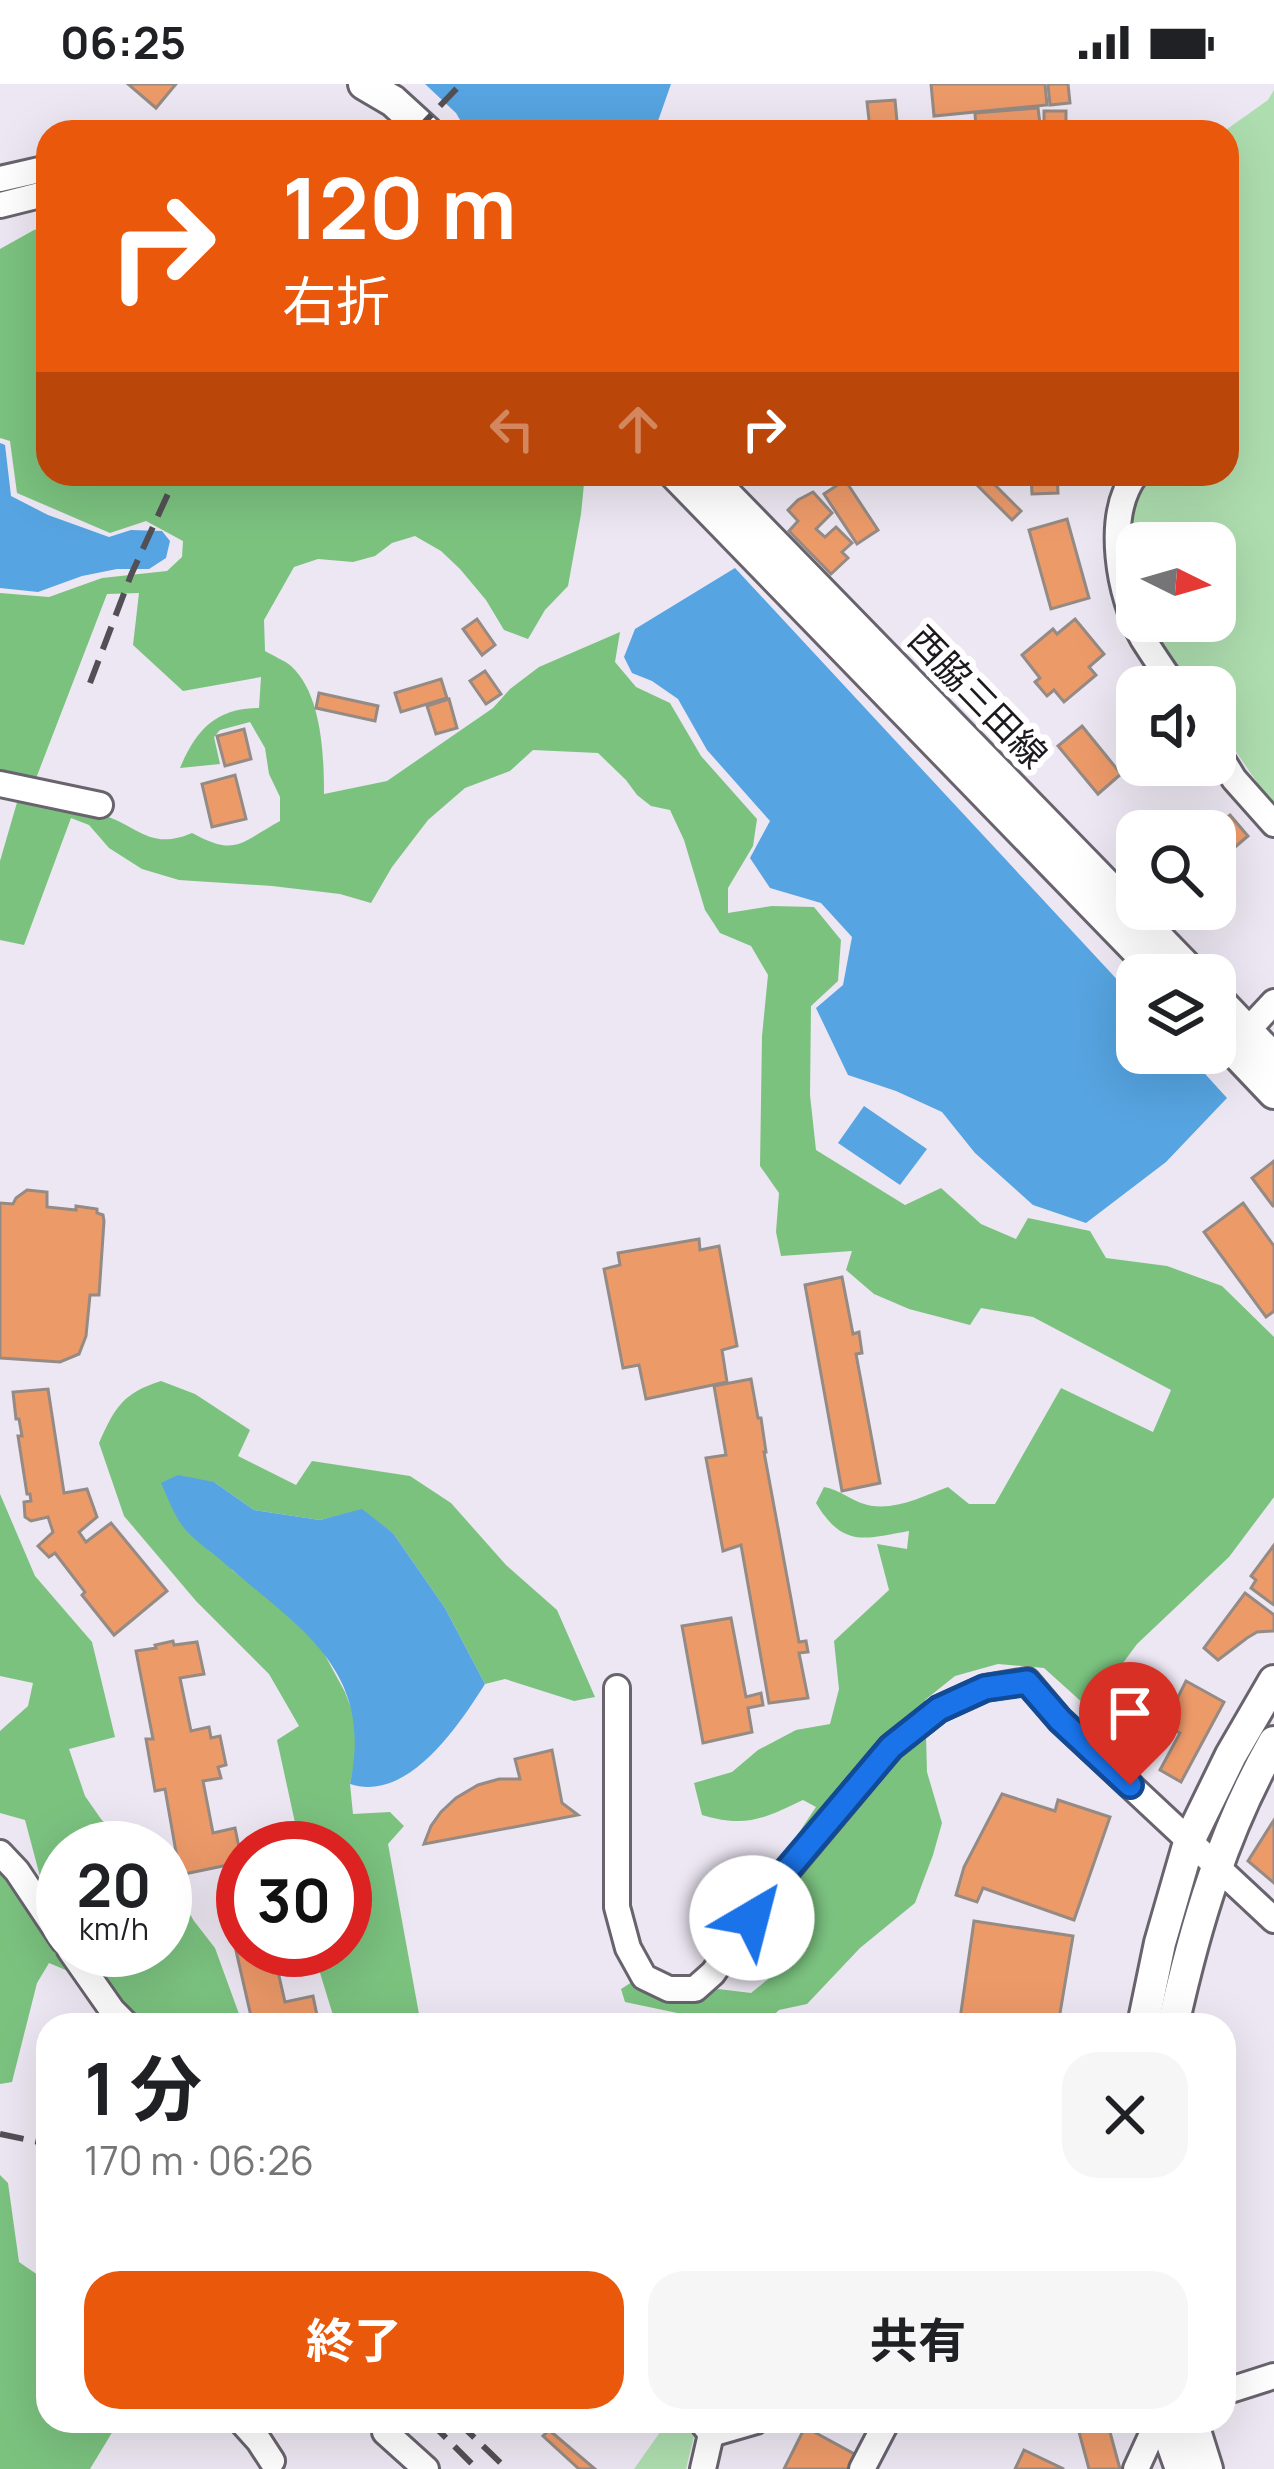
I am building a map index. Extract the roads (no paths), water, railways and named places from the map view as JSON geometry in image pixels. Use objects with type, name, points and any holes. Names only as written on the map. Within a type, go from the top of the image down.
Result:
[{"type":"main road","points":[[364,84],[414,120]]},
{"type":"main road","name":"西脇三田線","points":[[687,486],[1141,954]]},
{"type":"main road","name":"西脇三田線","points":[[718,486],[1174,954]]},
{"type":"main road","points":[[1236,1019],[1274,1059]]},
{"type":"main road","points":[[1236,1053],[1274,1093]]},
{"type":"main road","points":[[1145,2013],[1190,1839],[1274,1682]]},
{"type":"main road","points":[[1176,2013],[1215,1864],[1274,1742]]},
{"type":"main road","points":[[1166,2433],[1180,2469]]},
{"type":"main road","points":[[1196,2433],[1207,2469]]},
{"type":"street","points":[[0,179],[36,171]]},
{"type":"street","points":[[0,205],[36,196]]},
{"type":"street","points":[[1128,486],[1118,532],[1122,586],[1141,636],[1161,666]]},
{"type":"street","points":[[1236,781],[1274,824]]},
{"type":"street","points":[[0,784],[100,805]]},
{"type":"street","points":[[1247,1031],[1274,1002]]},
{"type":"street","points":[[617,1688],[617,1907],[628,1948],[644,1977],[669,1989],[695,1989],[713,1973],[770,1890],[891,1747],[939,1709],[985,1688],[1027,1682],[1060,1720],[1274,1920]]},
{"type":"street","points":[[0,1853],[36,1900]]},
{"type":"street","points":[[89,1977],[115,2013]]},
{"type":"street","points":[[1236,2388],[1274,2376]]},
{"type":"street","points":[[252,2433],[267,2466]]},
{"type":"street","points":[[387,2433],[426,2469]]},
{"type":"street","points":[[703,2469],[706,2433]]},
{"type":"street","points":[[862,2469],[881,2433]]},
{"type":"street","points":[[1136,2469],[1155,2433]]},
{"type":"water","points":[[425,84],[671,84],[658,120],[460,120]]},
{"type":"water","points":[[0,443],[5,445],[11,496],[109,537],[131,530],[162,531],[170,541],[166,558],[149,569],[82,576],[38,592],[0,588]]},
{"type":"water","points":[[735,568],[1116,978],[1116,1074],[1205,1074],[1227,1098],[1166,1162],[1086,1223],[1033,1205],[975,1153],[942,1112],[848,1075],[816,1008],[843,985],[852,937],[821,903],[770,888],[750,858],[770,821],[707,750],[678,699],[632,673],[624,657],[635,629]]},
{"type":"water","points":[[864,1106],[927,1149],[900,1185],[838,1143]]},
{"type":"water","points":[[178,1475],[214,1482],[254,1510],[320,1520],[362,1509],[393,1533],[445,1608],[485,1684],[446,1739],[411,1772],[371,1787],[350,1784],[355,1744],[341,1680],[302,1630],[181,1524],[161,1483]]},
{"type":"railway","points":[[426,120],[461,84]]},
{"type":"railway","points":[[90,683],[172,486]]},
{"type":"railway","points":[[0,2134],[36,2142]]},
{"type":"railway","points":[[441,2433],[477,2469]]},
{"type":"railway","points":[[470,2433],[507,2469]]}]
